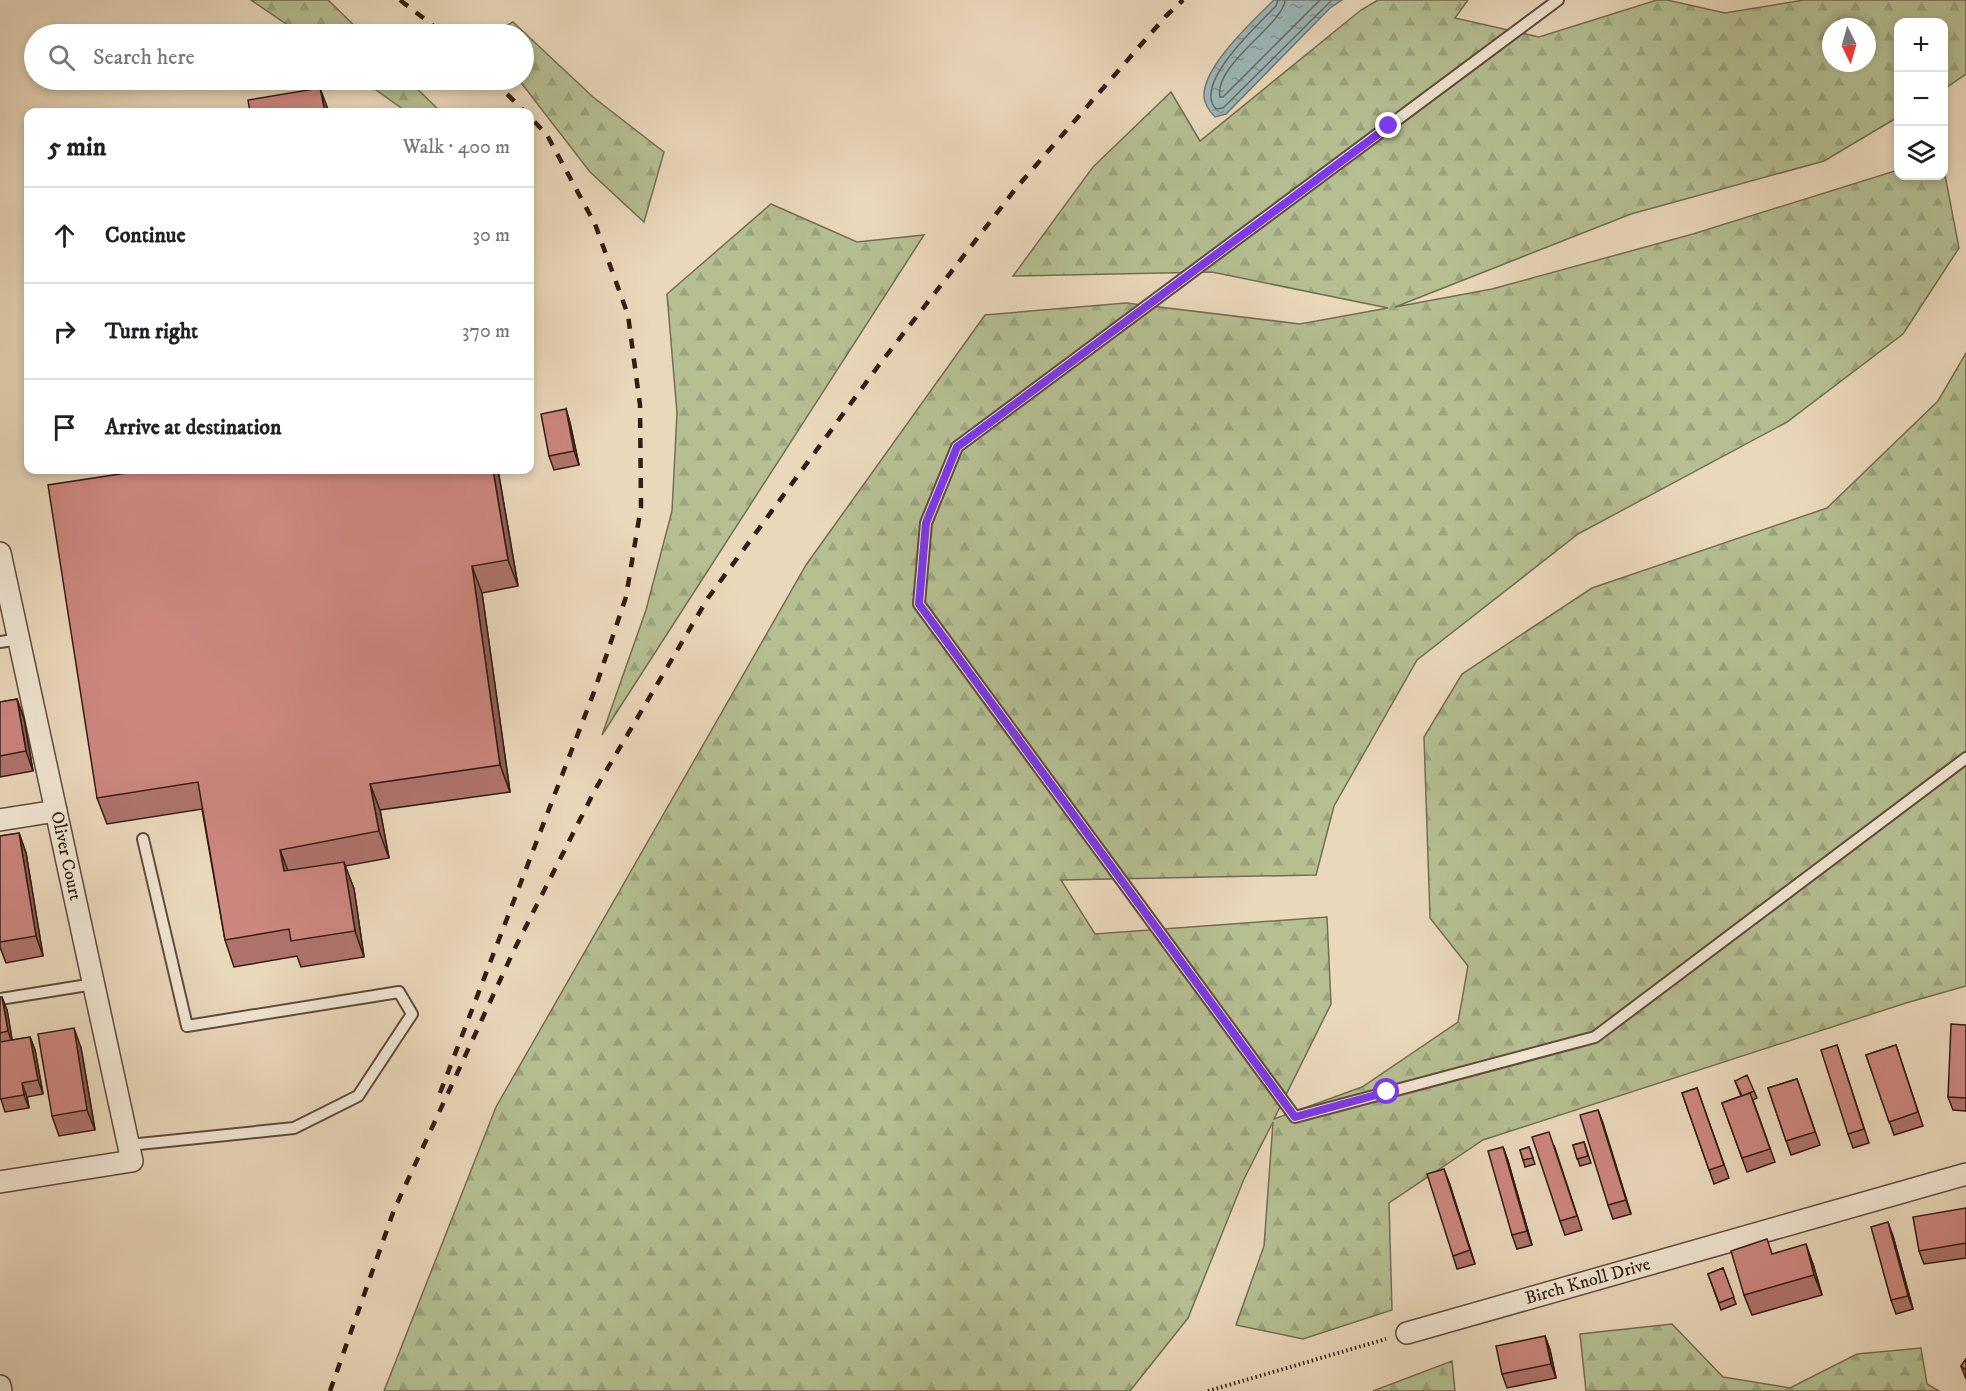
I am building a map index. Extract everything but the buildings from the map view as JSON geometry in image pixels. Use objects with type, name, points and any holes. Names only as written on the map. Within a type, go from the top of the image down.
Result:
[{"type":"street","name":"Oliver Court","points":[[0,553],[9,640],[56,811],[130,1153]]},
{"type":"street","points":[[0,820],[56,811]]},
{"type":"street","points":[[0,1182],[130,1153]]},
{"type":"street","name":"Birch Knoll Drive","points":[[1407,1333],[1966,1174]]},
{"type":"street","points":[[0,1386],[1,1391]]},
{"type":"lane","points":[[1558,0],[957,447],[926,523],[919,604],[1295,1117],[1595,1037],[1966,758]]},
{"type":"lane","points":[[130,1153],[294,1128],[358,1096],[412,1014],[399,992],[187,1026],[143,838]]},
{"type":"lane","points":[[0,999],[94,984]]},
{"type":"path","points":[[1208,1391],[1407,1333]]},
{"type":"green space","points":[[251,0],[328,0],[353,24],[286,24]]},
{"type":"green space","points":[[1378,0],[1468,0],[1455,18],[1539,37],[1657,0],[1667,0],[1725,13],[1804,0],[1966,0],[1966,74],[1948,86],[1948,18],[1894,18],[1894,119],[1824,161],[1631,214],[1395,307],[1492,289],[1693,234],[1894,171],[1894,180],[1946,180],[1959,248],[1903,334],[1787,422],[1578,534],[1417,660],[1334,806],[1316,875],[1061,880],[1095,934],[1327,917],[1331,1004],[1274,1119],[1362,1087],[1458,1022],[1468,966],[1430,918],[1424,737],[1462,674],[1592,588],[1827,508],[1938,401],[1966,353],[1966,986],[1906,1003],[1483,1140],[1389,1203],[1392,1310],[1303,1339],[1236,1325],[1264,1246],[1273,1122],[1244,1179],[1188,1318],[1130,1391],[384,1391],[496,1107],[806,565],[985,315],[1126,303],[1300,324],[1388,308],[1212,272],[1013,276],[1093,167],[1171,92],[1200,141],[1361,10]]},
{"type":"green space","points":[[534,42],[593,97],[664,152],[644,222],[590,172],[527,90],[534,90]]},
{"type":"green space","points":[[376,90],[418,90],[437,108],[401,108]]},
{"type":"green space","points":[[771,204],[857,242],[924,235],[602,735],[646,610],[672,511],[677,413],[667,294]]},
{"type":"green space","points":[[1672,1324],[1723,1377],[1790,1388],[1857,1354],[1921,1348],[1927,1384],[1939,1391],[1586,1391],[1580,1334]]},
{"type":"green space","points":[[1452,1361],[1455,1391],[1373,1391]]},
{"type":"water","points":[[1274,0],[1342,0],[1330,8],[1226,114],[1215,117],[1205,103],[1204,97],[1211,72],[1231,45]]},
{"type":"railway","points":[[400,0],[431,24]]},
{"type":"railway","points":[[330,1391],[394,1210],[514,950],[596,788],[708,598],[879,365],[1017,187],[1166,16],[1183,0]]},
{"type":"railway","points":[[503,90],[521,108]]},
{"type":"railway","points":[[440,1093],[594,692],[626,597],[641,507],[640,405],[628,315],[595,224],[547,135],[534,121]]},
{"type":"route","points":[[1387,1092],[1295,1117],[919,604],[926,523],[957,447],[1389,126]]}]
